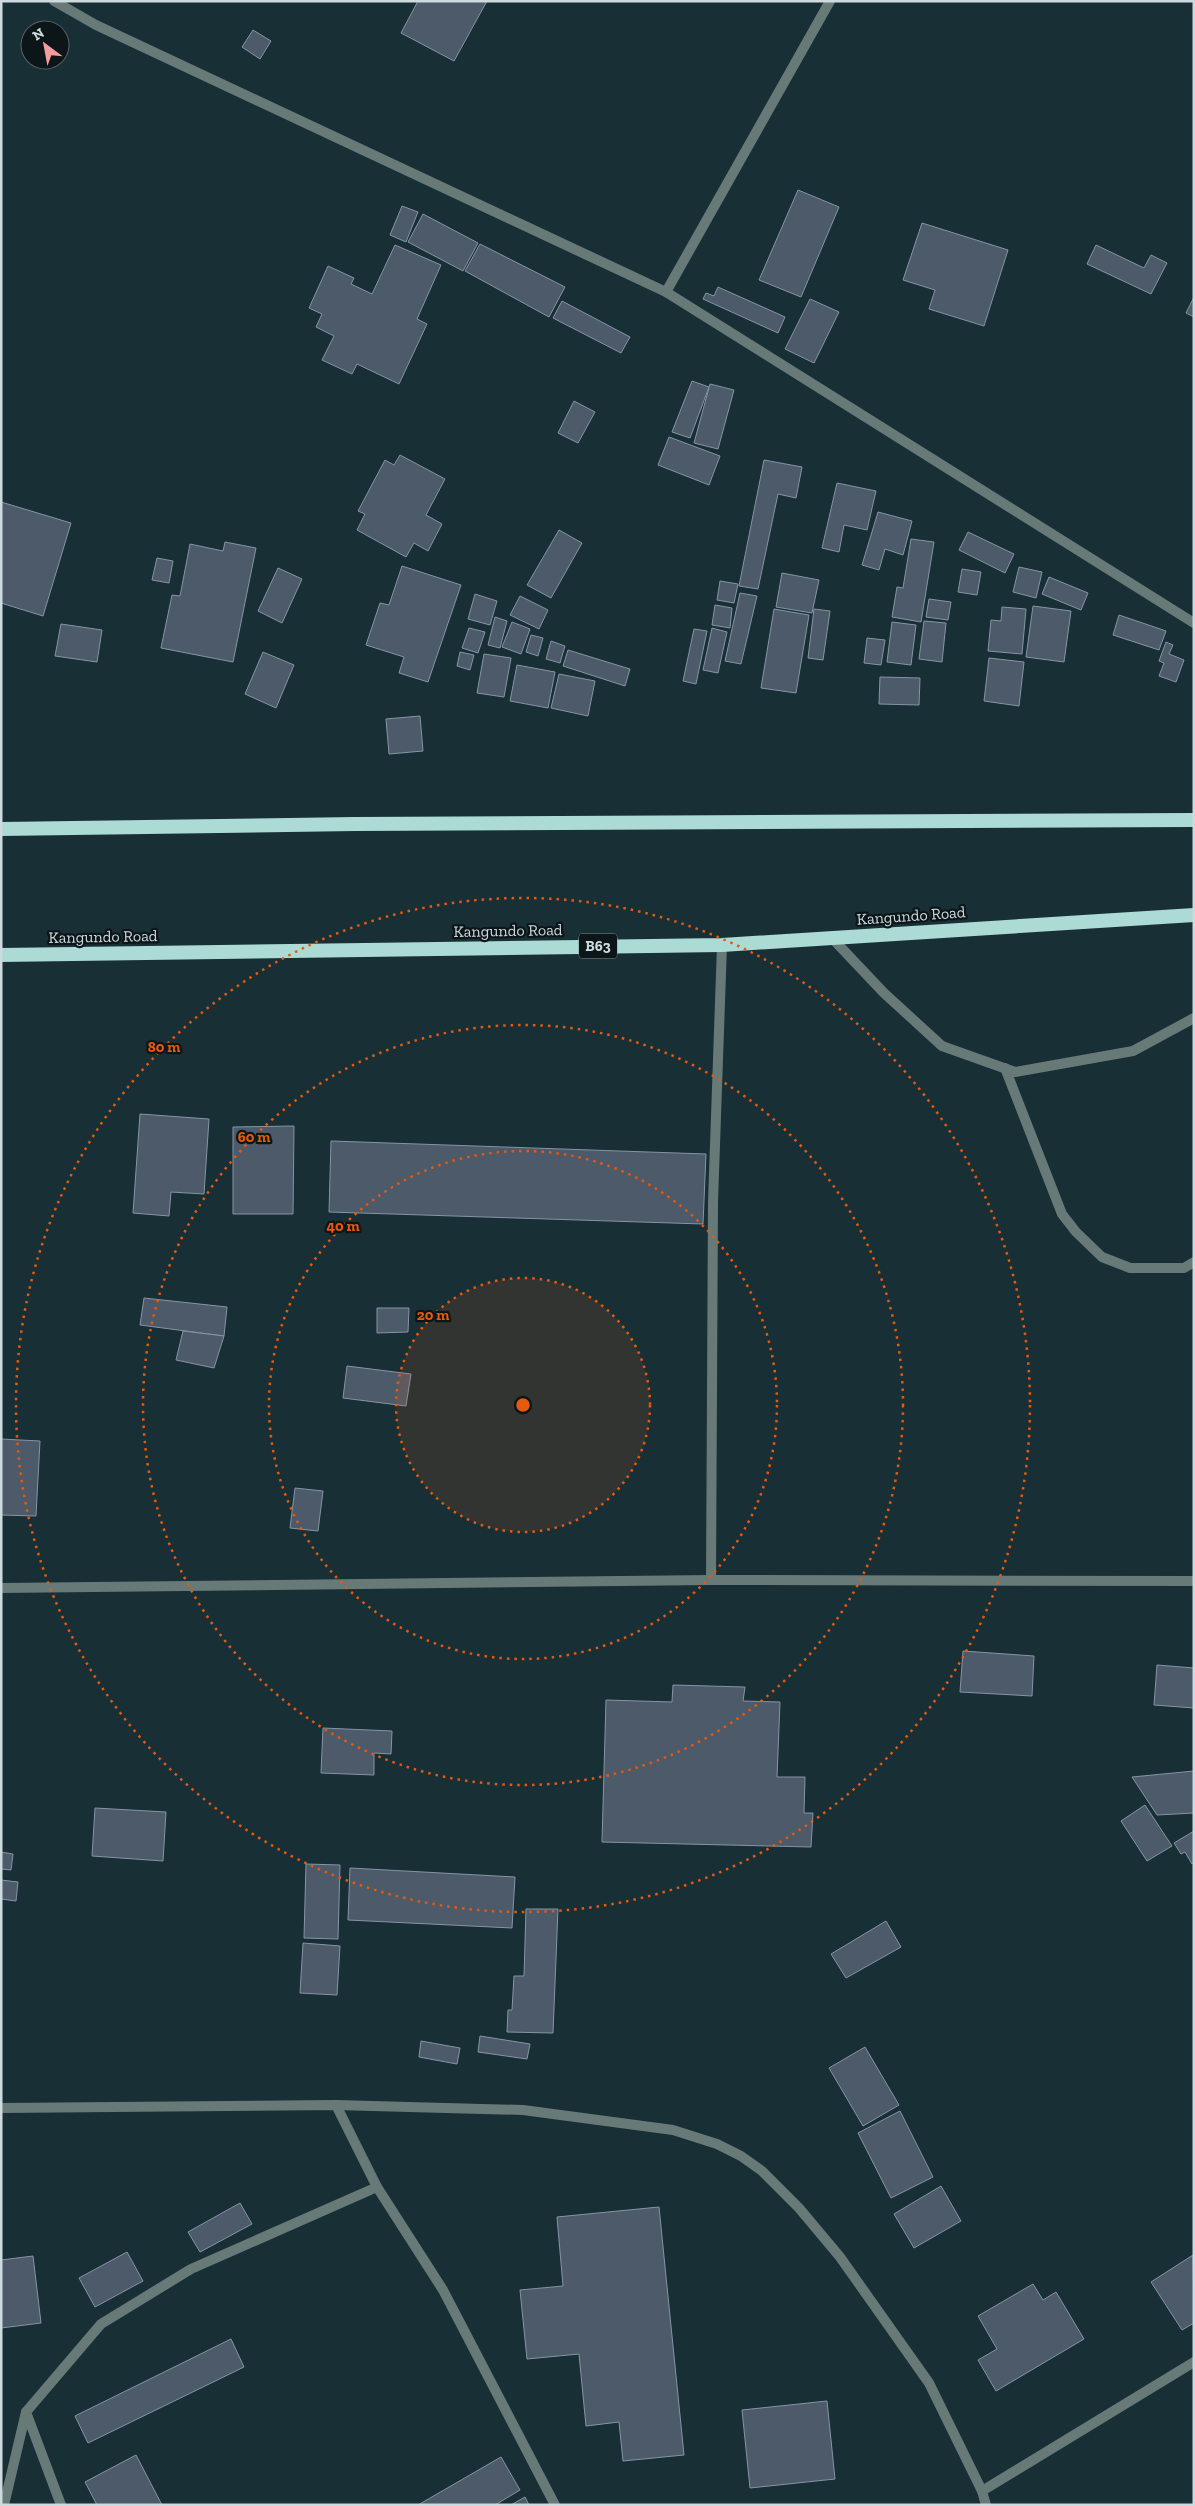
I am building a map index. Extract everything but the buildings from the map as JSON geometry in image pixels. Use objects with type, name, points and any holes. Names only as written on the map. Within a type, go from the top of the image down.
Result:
[{"type":"highway","points":[[1,829],[364,824],[1194,820]]},
{"type":"highway","name":"Kangundo Road","points":[[1,954],[722,945],[1194,915]]},
{"type":"street","points":[[54,1],[96,26],[666,292],[1194,623]]},
{"type":"street","points":[[666,292],[830,1]]},
{"type":"street","points":[[831,937],[884,993],[942,1046],[1015,1072],[1133,1051],[1194,1018]]},
{"type":"street","points":[[711,1580],[713,1202],[722,945]]},
{"type":"street","points":[[1005,1068],[1062,1214],[1076,1232],[1102,1256],[1130,1268],[1184,1268],[1194,1262]]},
{"type":"street","points":[[1,1588],[711,1580],[1194,1581]]},
{"type":"street","points":[[1,2108],[336,2104],[541,2113],[673,2130],[717,2144],[741,2156],[762,2171],[799,2208],[840,2257],[929,2383],[982,2491],[986,2505]]},
{"type":"street","points":[[336,2104],[377,2187],[443,2290],[555,2505]]},
{"type":"street","points":[[4,2505],[26,2412],[101,2324],[191,2269],[377,2187]]},
{"type":"street","points":[[982,2491],[1194,2362]]},
{"type":"street","points":[[26,2412],[61,2505]]}]
